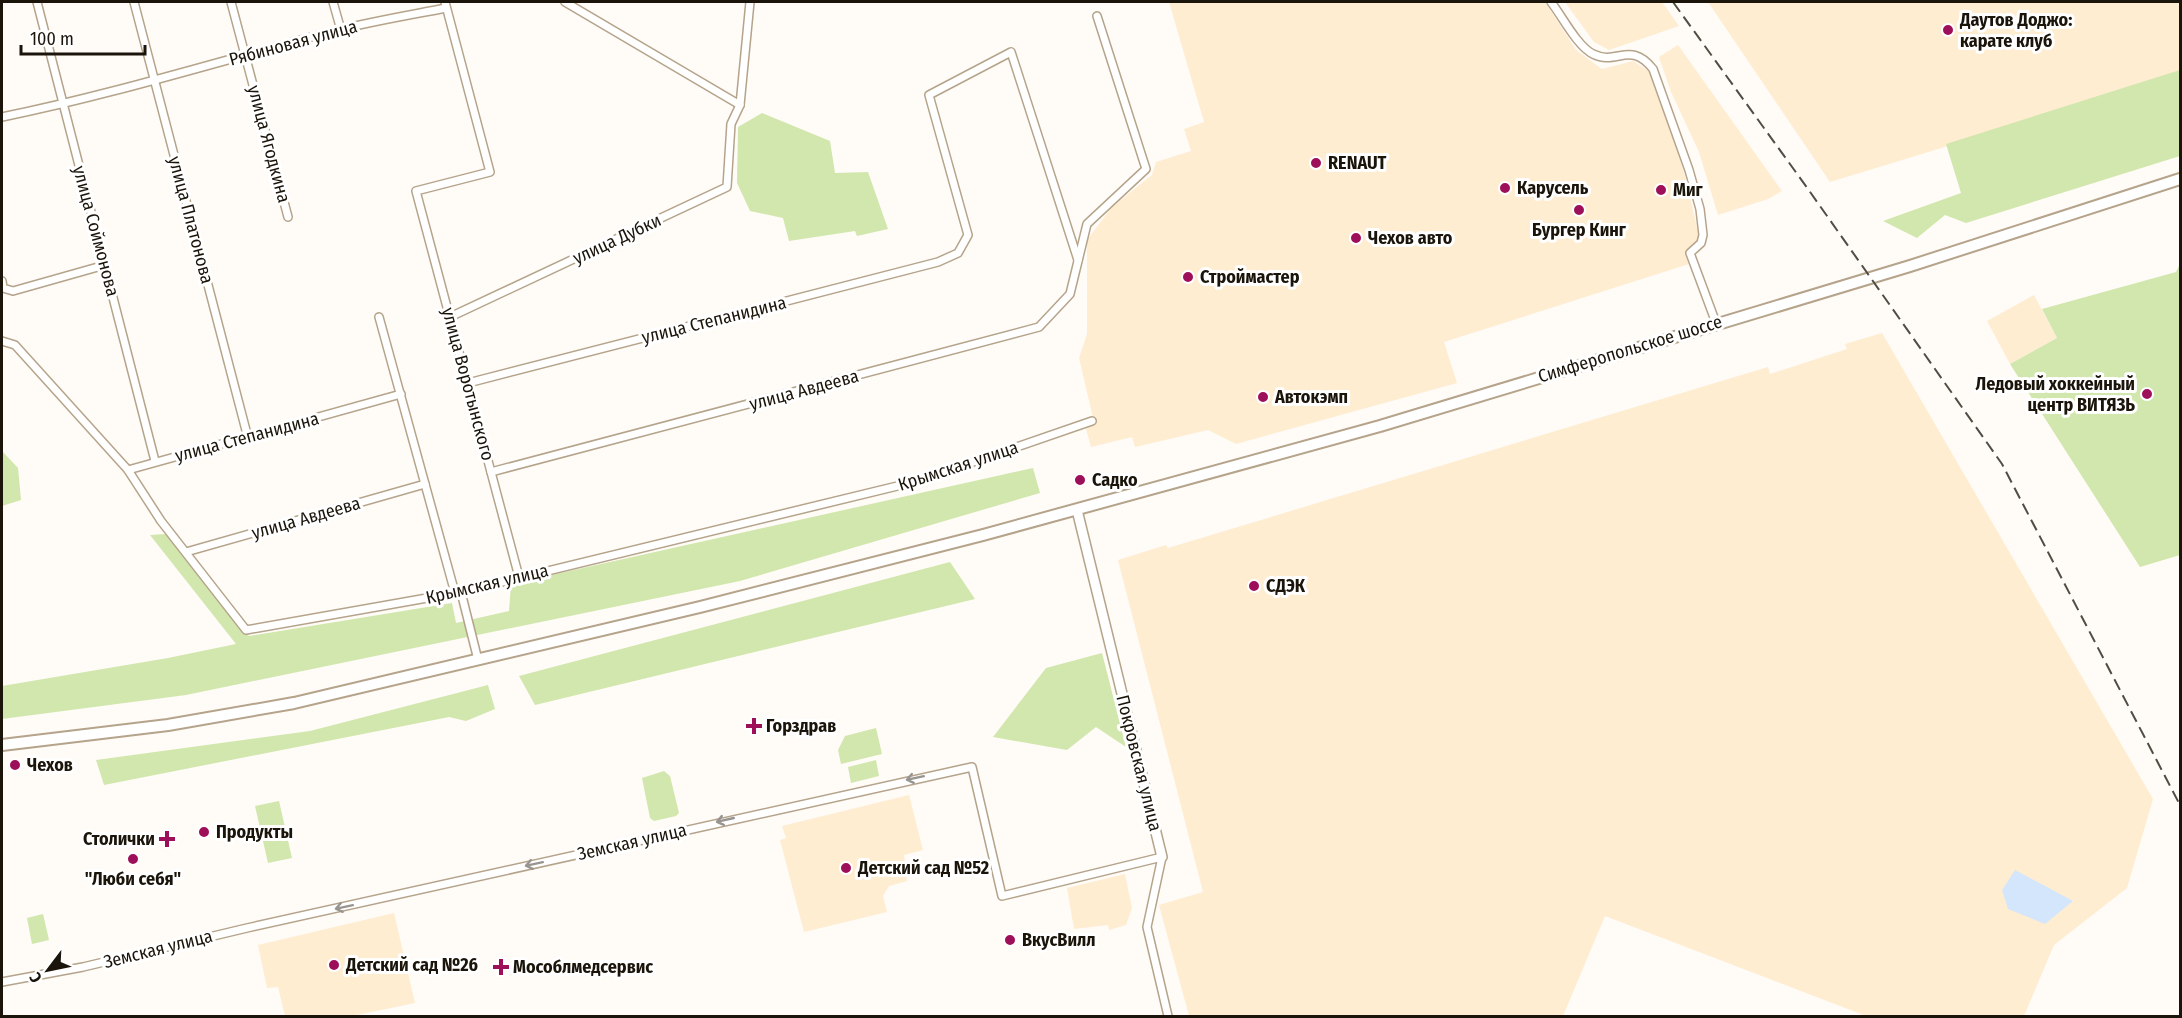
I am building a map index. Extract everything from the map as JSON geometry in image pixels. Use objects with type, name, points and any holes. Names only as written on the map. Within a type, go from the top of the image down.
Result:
[{"type":"main road","name":"Симферопольское шоссе","points":[[2,745],[168,725],[294,703],[711,604],[1077,510],[1389,423],[1910,266],[2181,179]]},
{"type":"street","name":"улица Соймонова","points":[[37,2],[155,461]]},
{"type":"street","name":"улица Платонова","points":[[134,2],[248,438]]},
{"type":"street","name":"улица Ягодкина","points":[[231,2],[288,217]]},
{"type":"street","points":[[333,2],[341,30]]},
{"type":"street","points":[[565,2],[740,105],[750,2]]},
{"type":"street","points":[[1551,2],[1587,50],[1600,56],[1625,54],[1641,57],[1653,69],[1689,170],[1700,209],[1703,235],[1701,243],[1690,253],[1716,323]]},
{"type":"street","name":"Рябиновая улица","points":[[2,117],[155,81],[341,30],[445,5],[490,172],[416,191]]},
{"type":"street","name":"улица Авдеева","points":[[491,472],[1039,327],[1070,294],[1087,224],[1146,169],[1097,16]]},
{"type":"street","name":"улица Степанидина","points":[[468,382],[938,262],[958,253],[968,235],[929,95],[1011,52],[1078,260]]},
{"type":"street","name":"улица Дубки","points":[[450,317],[727,187],[731,124],[740,105]]},
{"type":"street","name":"улица Воротынского","points":[[416,191],[519,577]]},
{"type":"street","points":[[2,281],[3,288],[13,291],[105,265]]},
{"type":"street","points":[[379,317],[425,484],[478,660]]},
{"type":"street","name":"Крымская улица","points":[[2,341],[15,345],[128,470],[161,521],[246,630],[458,593],[918,481],[1092,421]]},
{"type":"street","name":"улица Степанидина","points":[[128,470],[401,394]]},
{"type":"street","name":"улица Авдеева","points":[[186,552],[425,484]]},
{"type":"street","name":"Покровская улица","points":[[1077,510],[1162,857],[1147,927],[1168,1017]]},
{"type":"street","name":"Земская улица","points":[[2,981],[83,967],[731,819],[972,767],[1002,896],[1162,857]]},
{"type":"shaded area","points":[[1169,2],[1545,2],[1576,50],[1602,69],[1633,61],[1655,75],[1685,176],[1700,240],[1689,264],[1444,342],[1457,383],[1236,444],[1208,430],[1135,447],[1132,437],[1091,447],[1086,429],[1094,422],[1079,358],[1087,334],[1087,240],[1112,207],[1152,175],[1156,162],[1191,151],[1184,129],[1204,122]]},
{"type":"shaded area","points":[[1565,2],[1662,2],[1679,26],[1609,50],[1594,42]]},
{"type":"shaded area","points":[[1708,2],[2180,2],[2180,75],[1830,182]]},
{"type":"shaded area","points":[[1678,45],[1782,191],[1768,199],[1718,215],[1699,152],[1671,92],[1659,57]]},
{"type":"shaded area","points":[[2034,295],[2057,338],[2010,364],[1987,321]]},
{"type":"shaded area","points":[[1882,333],[2153,799],[2127,888],[2054,945],[2024,1016],[1866,1016],[1605,916],[1563,1016],[1189,1016],[1159,905],[1203,892],[1118,560],[1166,545],[1168,548],[1768,367],[1770,374],[1847,349],[1845,344]]},
{"type":"shaded area","name":"Детский сад №52","points":[[909,795],[923,850],[904,855],[907,881],[889,886],[883,896],[887,912],[804,932],[780,840],[786,838],[782,826]]},
{"type":"shaded area","points":[[1125,874],[1132,908],[1126,925],[1109,930],[1108,925],[1074,929],[1067,888]]},
{"type":"shaded area","name":"Детский сад №26","points":[[394,913],[415,1003],[352,1016],[285,1016],[278,987],[267,988],[258,945]]},
{"type":"green space","points":[[2180,70],[2180,156],[1966,223],[1945,215],[1917,238],[1883,221],[1961,193],[1946,144]]},
{"type":"green space","points":[[762,113],[830,141],[835,173],[868,172],[888,229],[857,236],[855,231],[789,241],[783,218],[750,211],[737,183],[738,127]]},
{"type":"green space","points":[[2180,264],[2180,555],[2140,567],[2010,364],[2057,338],[2042,309],[2176,272]]},
{"type":"green space","points":[[2,451],[18,468],[21,500],[2,506]]},
{"type":"green space","points":[[1033,468],[1040,493],[740,581],[186,695],[2,719],[2,686],[236,644],[150,535],[166,534],[249,636],[452,603],[456,623],[509,611],[511,584]]},
{"type":"green space","points":[[950,562],[975,599],[535,705],[519,676]]},
{"type":"green space","points":[[1102,653],[1126,747],[1096,727],[1067,750],[993,737],[1046,668]]},
{"type":"green space","points":[[488,685],[495,709],[466,721],[449,717],[104,785],[96,760],[310,731]]},
{"type":"green space","points":[[876,728],[882,754],[841,764],[838,750],[845,736]]},
{"type":"green space","points":[[876,760],[879,776],[851,783],[848,767]]},
{"type":"green space","points":[[664,771],[670,776],[679,813],[676,816],[654,821],[650,818],[642,778]]},
{"type":"green space","points":[[279,801],[292,858],[268,863],[255,806]]},
{"type":"green space","points":[[43,914],[49,940],[32,944],[27,918]]},
{"type":"water","points":[[2015,870],[2073,901],[2045,924],[2008,909],[2002,890]]},
{"type":"railway","points":[[1673,2],[2002,464],[2180,805]]},
{"type":"place","name":"Даутов Доджо: карате клуб","points":[[1948,30]]},
{"type":"place","name":"RENAUT","points":[[1316,163]]},
{"type":"place","name":"Карусель","points":[[1505,188]]},
{"type":"place","name":"Миг","points":[[1661,190]]},
{"type":"place","name":"Бургер Кинг","points":[[1579,210]]},
{"type":"place","name":"Чехов авто","points":[[1356,238]]},
{"type":"place","name":"Строймастер","points":[[1188,277]]},
{"type":"place","name":"Ледовый хоккейный центр ВИТЯЗЬ","points":[[2147,394]]},
{"type":"place","name":"Автокэмп","points":[[1263,397]]},
{"type":"place","name":"Садко","points":[[1080,480]]},
{"type":"place","name":"СДЭК","points":[[1254,586]]},
{"type":"place","name":"Горздрав","points":[[754,726]]},
{"type":"place","name":"Чехов","points":[[15,765]]},
{"type":"place","name":"Продукты","points":[[204,832]]},
{"type":"place","name":"Столички","points":[[167,839]]},
{"type":"place","name":"\"Люби себя\"","points":[[133,859]]},
{"type":"place","name":"Детский сад №52","points":[[846,868]]},
{"type":"place","name":"ВкусВилл","points":[[1010,940]]},
{"type":"place","name":"Детский сад №26","points":[[334,965]]},
{"type":"place","name":"Мособлмедсервис","points":[[501,967]]}]
